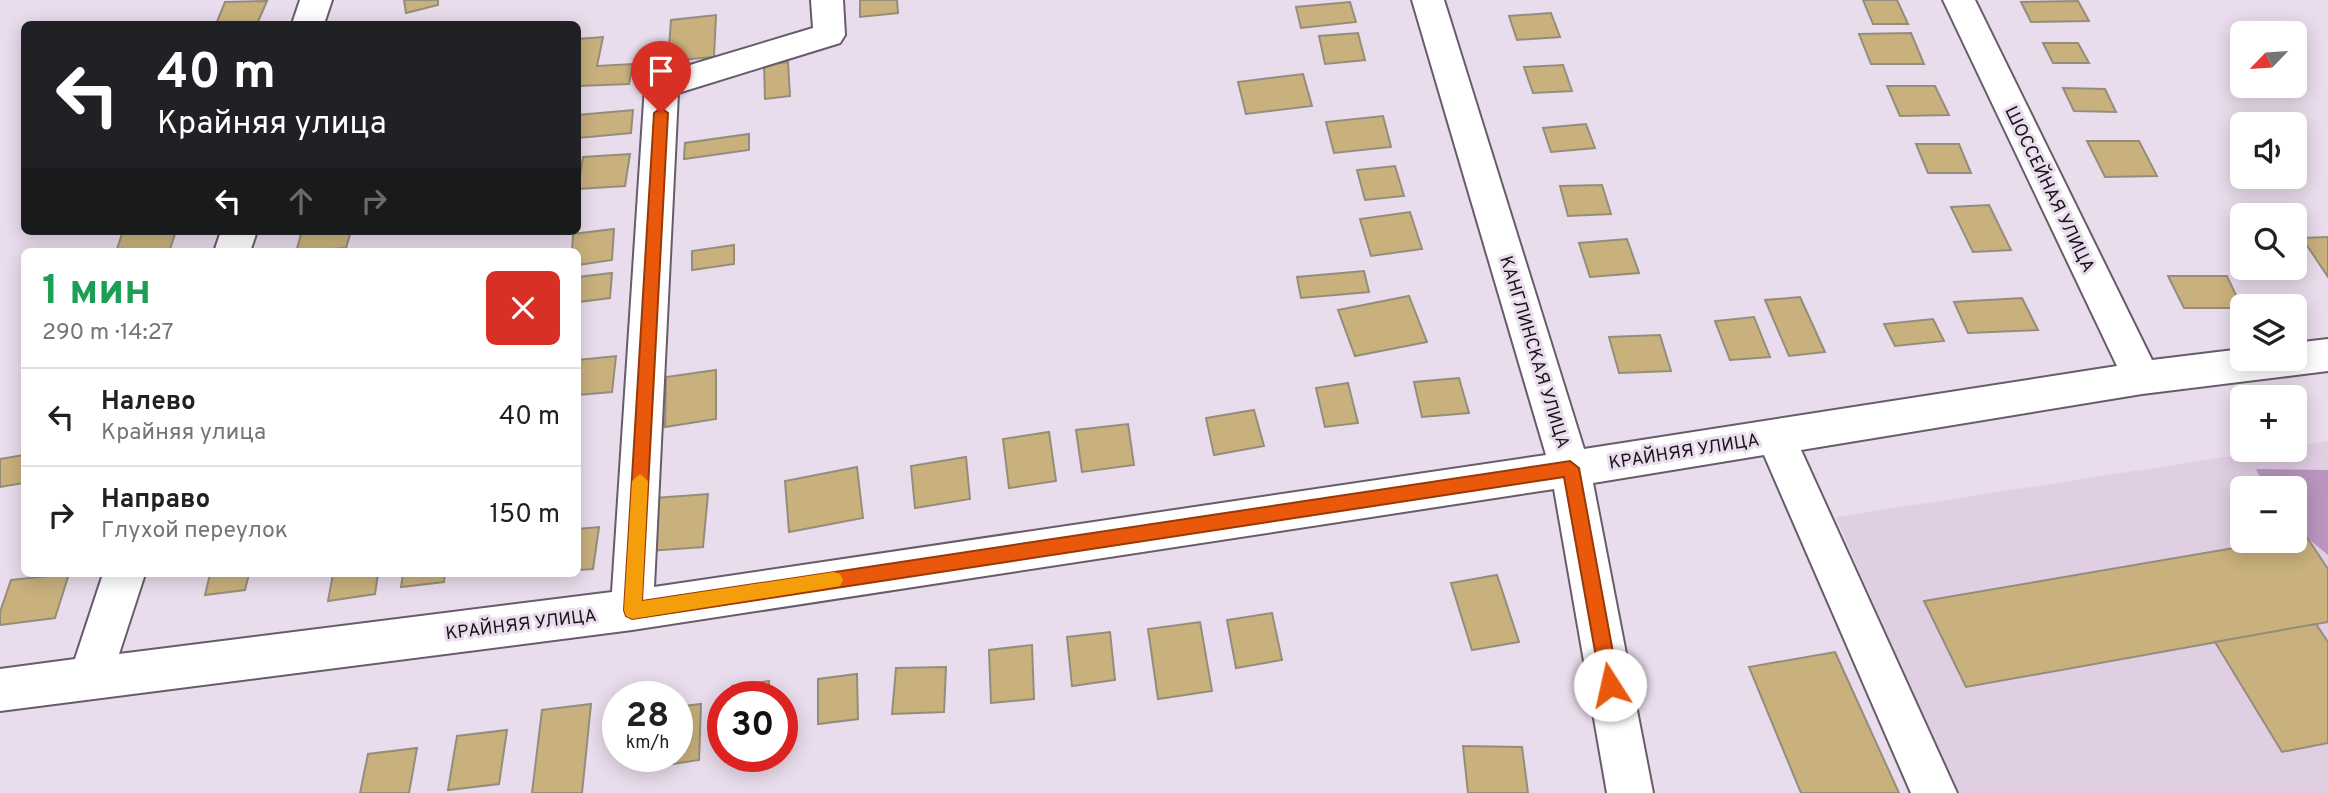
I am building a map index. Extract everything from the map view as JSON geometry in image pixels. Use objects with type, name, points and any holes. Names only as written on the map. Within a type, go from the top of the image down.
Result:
[{"type":"street","points":[[309,21],[317,0]]},
{"type":"street","points":[[632,610],[662,86],[829,35],[827,0]]},
{"type":"street","name":"КАНГЛИНСКАЯ УЛИЦА","points":[[1428,0],[1570,468],[1630,793]]},
{"type":"street","name":"ШОССЕЙНАЯ УЛИЦА","points":[[1959,0],[2142,378]]},
{"type":"street","name":"КРАЙНЯЯ УЛИЦА","points":[[0,690],[632,610],[2142,378],[2328,355]]},
{"type":"street","points":[[1775,436],[1934,793]]},
{"type":"street","points":[[90,678],[123,577]]},
{"type":"shaded area","points":[[2328,441],[2328,793],[1956,793],[1836,517],[2230,456],[2230,462],[2307,462],[2307,444]]},
{"type":"shaded area","points":[[2256,469],[2328,470],[2328,555],[2307,538],[2307,476],[2259,476]]},
{"type":"building","points":[[404,0],[438,0],[438,5],[406,13]]},
{"type":"building","points":[[860,0],[897,0],[898,13],[860,17]]},
{"type":"building","points":[[1863,0],[1897,0],[1908,24],[1873,24]]},
{"type":"building","points":[[267,1],[258,21],[217,21],[225,2]]},
{"type":"building","points":[[2078,1],[2089,21],[2031,22],[2021,2]]},
{"type":"building","points":[[1350,2],[1356,22],[1301,28],[1296,7]]},
{"type":"building","points":[[1551,13],[1560,37],[1517,40],[1509,16]]},
{"type":"building","points":[[716,15],[714,57],[668,61],[671,20]]},
{"type":"building","points":[[1358,33],[1365,60],[1325,64],[1319,36]]},
{"type":"building","points":[[1911,33],[1924,64],[1871,64],[1859,34]]},
{"type":"building","points":[[603,37],[597,66],[633,64],[629,84],[581,86],[581,39]]},
{"type":"building","points":[[2043,43],[2078,43],[2089,63],[2053,63]]},
{"type":"building","points":[[788,62],[790,96],[765,99],[764,65]]},
{"type":"building","points":[[1563,65],[1572,91],[1533,93],[1524,67]]},
{"type":"building","points":[[1303,74],[1312,106],[1246,114],[1238,82]]},
{"type":"building","points":[[1887,86],[1935,86],[1949,115],[1900,116]]},
{"type":"building","points":[[2063,88],[2105,89],[2116,112],[2074,111]]},
{"type":"building","points":[[633,110],[631,133],[581,138],[581,115]]},
{"type":"building","points":[[1383,116],[1391,147],[1334,153],[1326,122]]},
{"type":"building","points":[[1586,124],[1595,148],[1551,152],[1543,128]]},
{"type":"building","points":[[749,134],[749,150],[684,159],[685,143]]},
{"type":"building","points":[[2087,141],[2139,141],[2157,176],[2105,177]]},
{"type":"building","points":[[1916,144],[1959,144],[1971,173],[1928,173]]},
{"type":"building","points":[[630,154],[625,186],[581,189],[583,157]]},
{"type":"building","points":[[1395,166],[1404,196],[1365,200],[1357,170]]},
{"type":"building","points":[[1602,185],[1611,214],[1568,216],[1560,186]]},
{"type":"building","points":[[1989,205],[2011,250],[1973,252],[1951,207]]},
{"type":"building","points":[[1410,212],[1422,249],[1371,256],[1360,219]]},
{"type":"building","points":[[614,229],[612,260],[581,265],[581,248],[572,248],[573,235]]},
{"type":"building","points":[[122,235],[175,235],[170,248],[117,248]]},
{"type":"building","points":[[301,235],[350,235],[346,248],[297,248]]},
{"type":"building","points":[[2328,237],[2328,277],[2307,246],[2307,238]]},
{"type":"building","points":[[1627,239],[1639,273],[1590,277],[1579,243]]},
{"type":"building","points":[[734,245],[734,264],[692,270],[692,251]]},
{"type":"building","points":[[1364,271],[1369,292],[1301,298],[1297,277]]},
{"type":"building","points":[[612,273],[610,298],[581,302],[581,277]]},
{"type":"building","points":[[2168,276],[2227,276],[2235,294],[2230,294],[2230,308],[2184,308]]},
{"type":"building","points":[[1409,296],[1427,342],[1355,356],[1338,310]]},
{"type":"building","points":[[1800,297],[1825,352],[1789,356],[1765,300]]},
{"type":"building","points":[[2022,298],[2038,330],[1968,333],[1954,302]]},
{"type":"building","points":[[1754,317],[1770,357],[1730,360],[1715,321]]},
{"type":"building","points":[[1933,319],[1944,341],[1895,346],[1884,324]]},
{"type":"building","points":[[1660,335],[1671,371],[1619,373],[1609,337]]},
{"type":"building","points":[[616,356],[612,392],[581,395],[581,360]]},
{"type":"building","points":[[716,370],[716,419],[665,427],[666,377]]},
{"type":"building","points":[[1459,378],[1469,413],[1422,417],[1414,382]]},
{"type":"building","points":[[1348,383],[1358,423],[1325,427],[1316,388]]},
{"type":"building","points":[[1254,410],[1264,446],[1214,455],[1206,418]]},
{"type":"building","points":[[1128,424],[1134,465],[1082,472],[1076,430]]},
{"type":"building","points":[[1049,432],[1056,481],[1009,488],[1003,439]]},
{"type":"building","points":[[21,456],[21,484],[0,487],[0,459]]},
{"type":"building","points":[[966,457],[970,499],[915,508],[911,466]]},
{"type":"building","points":[[857,467],[863,518],[789,532],[785,481]]},
{"type":"building","points":[[708,494],[703,547],[649,551],[655,498]]},
{"type":"building","points":[[599,527],[593,569],[581,570],[581,529]]},
{"type":"building","points":[[2307,538],[2328,569],[2328,622],[1966,687],[1924,601],[2230,549],[2230,553],[2307,553]]},
{"type":"building","points":[[1497,575],[1519,642],[1472,650],[1451,583]]},
{"type":"building","points":[[68,577],[55,618],[0,625],[0,612],[11,580]]},
{"type":"building","points":[[209,577],[248,577],[245,590],[205,595]]},
{"type":"building","points":[[332,577],[378,577],[375,594],[328,601]]},
{"type":"building","points":[[403,577],[445,577],[444,582],[401,587]]},
{"type":"building","points":[[1272,613],[1282,660],[1236,668],[1227,620]]},
{"type":"building","points":[[1200,622],[1212,691],[1158,699],[1148,629]]},
{"type":"building","points":[[2316,624],[2328,642],[2328,743],[2282,752],[2215,642]]},
{"type":"building","points":[[1110,632],[1115,680],[1072,686],[1067,637]]},
{"type":"building","points":[[1032,645],[1034,699],[991,703],[989,650]]},
{"type":"building","points":[[1835,652],[1899,793],[1801,793],[1749,667]]},
{"type":"building","points":[[946,667],[944,712],[892,714],[896,668]]},
{"type":"building","points":[[857,674],[858,719],[818,724],[818,679]]},
{"type":"building","points":[[591,704],[582,793],[532,793],[542,710]]},
{"type":"building","points":[[701,704],[699,760],[693,761],[693,705]]},
{"type":"building","points":[[507,730],[499,784],[448,790],[457,736]]},
{"type":"building","points":[[1463,746],[1522,747],[1528,793],[1468,793]]},
{"type":"building","points":[[417,748],[409,793],[360,793],[368,754]]},
{"type":"slow traffic","points":[[640,481],[632,610],[834,580]]},
{"type":"route","points":[[661,113],[632,610],[1570,468],[1610,685]]}]
